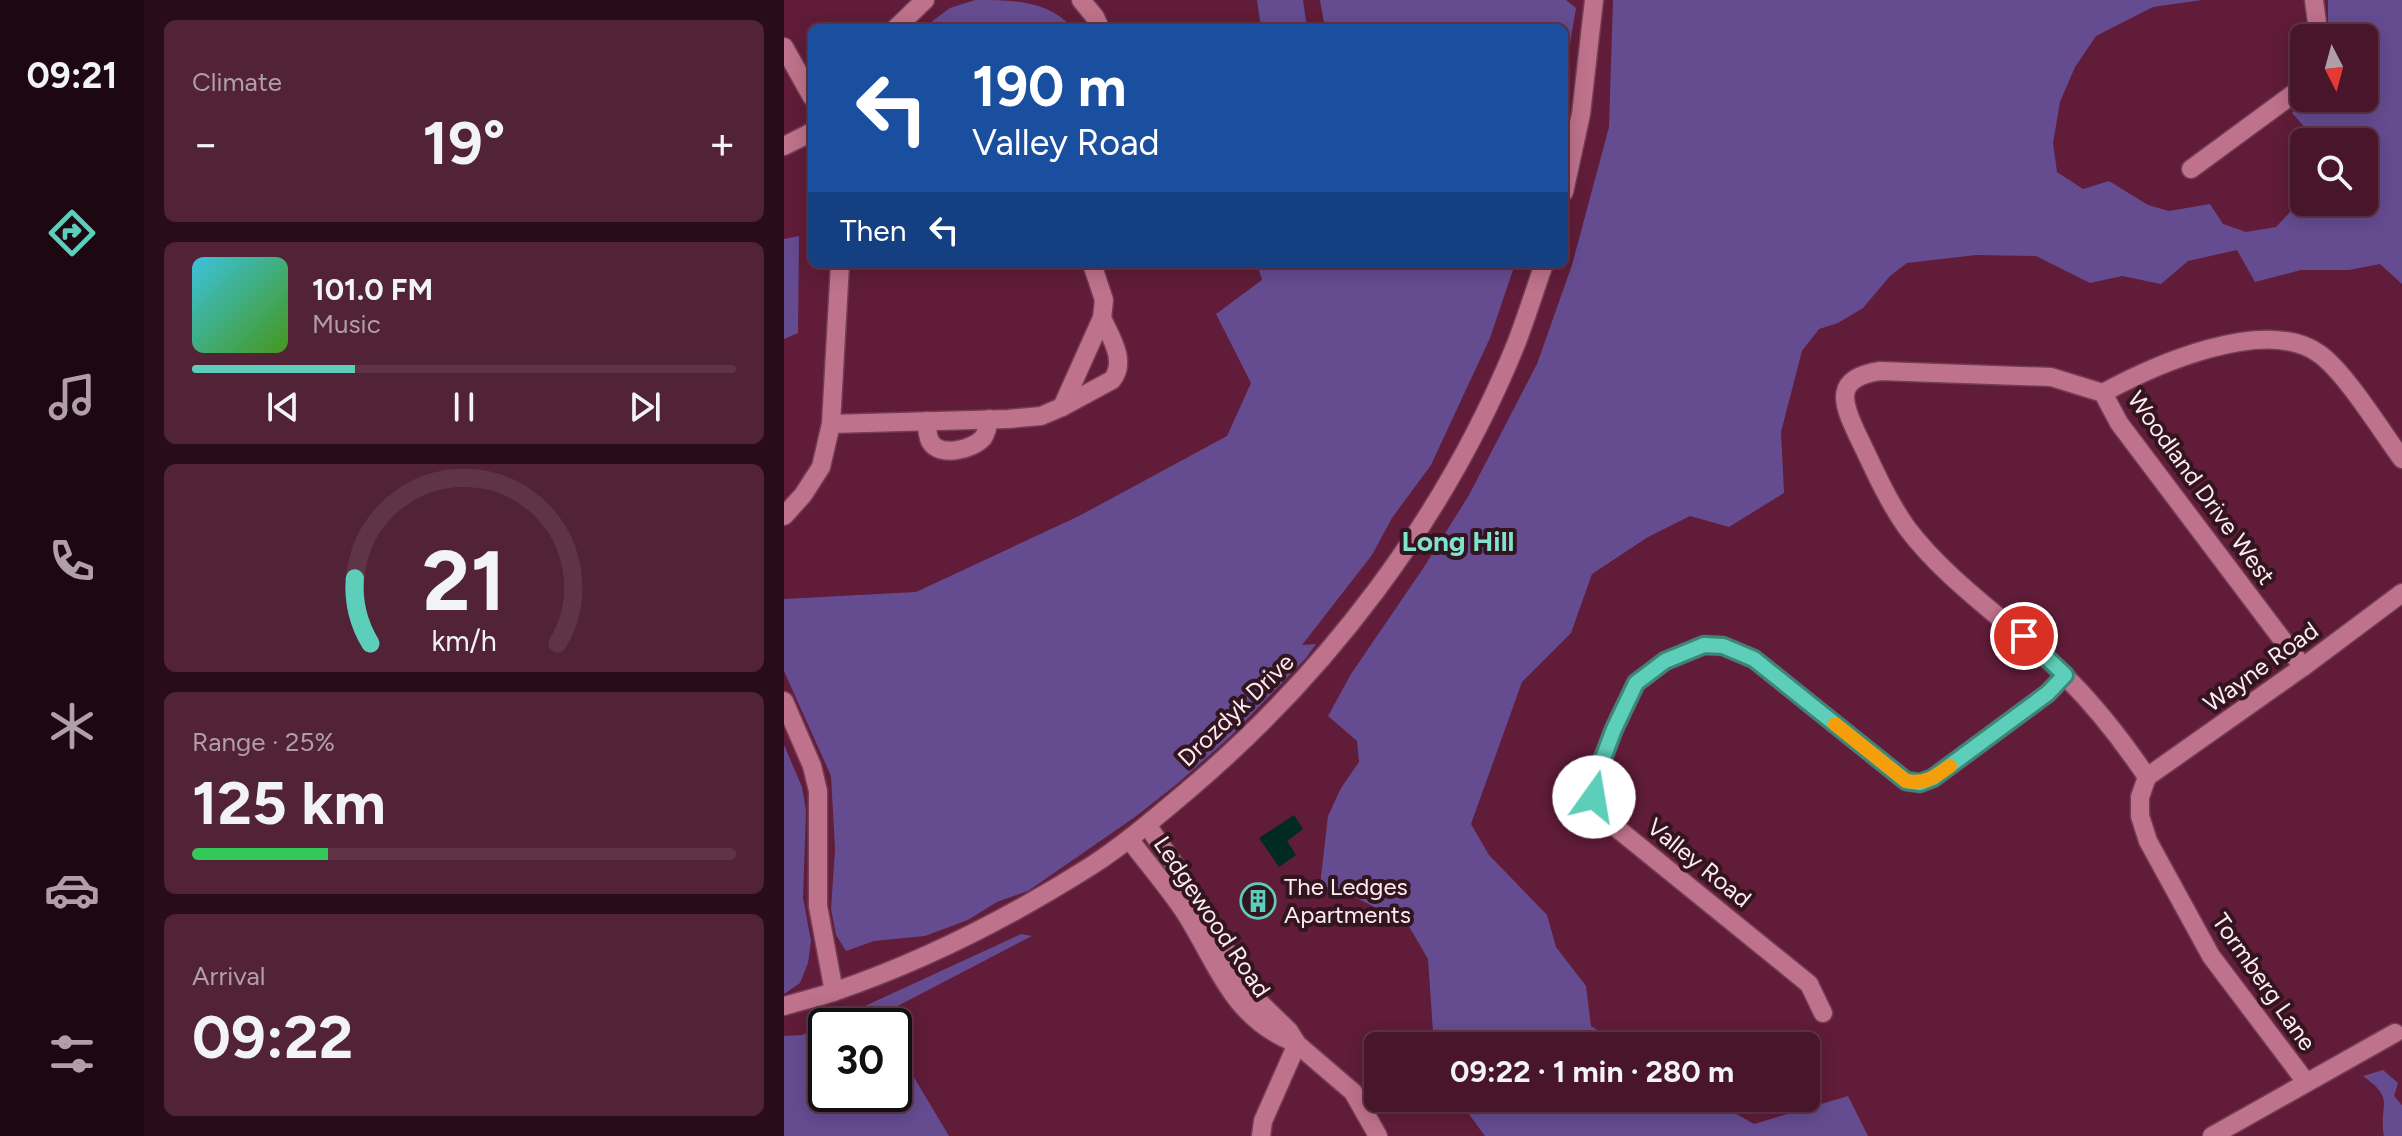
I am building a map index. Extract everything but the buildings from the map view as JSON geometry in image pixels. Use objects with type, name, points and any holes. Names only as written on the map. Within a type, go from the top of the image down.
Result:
[{"type":"street","points":[[900,24],[925,0]]},
{"type":"street","points":[[1081,0],[1098,24]]},
{"type":"street","points":[[1568,174],[1581,114],[1594,0]]},
{"type":"street","points":[[2314,0],[2317,24]]},
{"type":"street","points":[[784,47],[808,90]]},
{"type":"street","points":[[2191,169],[2290,96]]},
{"type":"street","points":[[784,146],[808,134]]},
{"type":"street","points":[[784,516],[803,495],[821,467],[831,424],[840,268]]},
{"type":"street","points":[[1062,407],[1102,318],[1104,300],[1093,268]]},
{"type":"street","name":"Drozdyk Drive","points":[[784,1006],[834,992],[953,942],[1032,901],[1147,825],[1225,759],[1294,692],[1365,607],[1422,526],[1473,436],[1507,364],[1543,268]]},
{"type":"street","points":[[831,424],[1041,416],[1112,380],[1117,373],[1116,349],[1102,318]]},
{"type":"street","points":[[2103,393],[2133,377],[2222,345],[2277,339],[2300,343],[2320,354],[2335,369],[2402,459]]},
{"type":"street","name":"Woodland Drive West","points":[[2065,675],[2024,636],[1971,593],[1907,528],[1853,427],[1845,394],[1847,384],[1853,377],[1880,371],[2051,377],[2103,393],[2119,423],[2303,667]]},
{"type":"street","points":[[927,421],[931,443],[946,451],[977,442],[987,431],[989,419]]},
{"type":"street","name":"Wayne Road","points":[[2147,777],[2402,593]]},
{"type":"street","name":"Valley Road","points":[[1823,1013],[1809,984],[1608,821],[1600,809],[1594,797],[1594,782],[1636,683],[1665,661],[1688,650],[1704,645],[1723,646],[1754,659],[1906,781],[1920,783],[1933,778],[2035,703],[2065,675]]},
{"type":"street","points":[[2065,675],[2108,720],[2147,777]]},
{"type":"street","points":[[784,701],[812,766],[818,791],[818,906],[834,992]]},
{"type":"street","name":"Tormberg Lane","points":[[2147,777],[2140,797],[2140,816],[2148,841],[2168,881],[2211,956],[2306,1082]]},
{"type":"street","name":"Ledgewood Road","points":[[1147,825],[1176,866],[1253,996],[1289,1031],[1297,1044]]},
{"type":"street","name":"Ledgewood Road","points":[[1129,839],[1180,906],[1241,1007],[1265,1028],[1297,1044],[1353,1092],[1378,1136]]},
{"type":"street","points":[[2212,1136],[2395,1033]]},
{"type":"street","points":[[1261,1136],[1263,1121],[1297,1044]]},
{"type":"shaded area","points":[[975,0],[1016,1],[1041,7],[1069,24],[928,24],[950,8]]},
{"type":"shaded area","points":[[1257,0],[1303,0],[1306,24],[1260,24]]},
{"type":"shaded area","points":[[1320,0],[1566,0],[1576,8],[1568,56],[1568,24],[1324,24]]},
{"type":"shaded area","points":[[1613,0],[2202,0],[2153,7],[2096,36],[2075,67],[2060,102],[2053,143],[2057,172],[2083,189],[2109,181],[2148,205],[2169,211],[2210,204],[2223,224],[2246,232],[2276,227],[2290,212],[2290,216],[2378,216],[2378,128],[2305,128],[2292,113],[2378,112],[2378,24],[2328,24],[2328,0],[2402,0],[2402,284],[2380,264],[2349,270],[2301,270],[2255,282],[2237,250],[2188,261],[2161,284],[2122,276],[2090,283],[2036,256],[1976,255],[1907,263],[1890,276],[1863,308],[1838,323],[1819,329],[1802,351],[1781,432],[1784,493],[1729,527],[1690,516],[1648,537],[1592,574],[1571,633],[1522,682],[1471,824],[1489,855],[1547,915],[1556,947],[1586,986],[1591,1026],[1601,1032],[1433,1032],[1428,959],[1407,923],[1338,889],[1320,886],[1328,816],[1341,788],[1359,762],[1357,741],[1328,716],[1351,674],[1469,495],[1537,364],[1572,265],[1609,127]]},
{"type":"shaded area","points":[[799,236],[798,333],[784,339],[784,239]]},
{"type":"shaded area","points":[[1258,268],[1514,268],[1490,338],[1431,465],[1392,518],[1372,555],[1302,645],[1316,644],[1306,658],[1230,737],[1135,817],[1028,891],[997,902],[968,920],[925,936],[874,941],[846,951],[836,935],[831,909],[835,849],[831,776],[784,671],[784,599],[916,592],[1079,516],[1227,436],[1251,383],[1216,314],[1262,280]]},
{"type":"shaded area","points":[[784,745],[802,787],[806,811],[803,898],[811,941],[808,963],[800,983],[784,994]]},
{"type":"shaded area","points":[[1294,815],[1303,829],[1287,841],[1296,855],[1279,867],[1259,838]]},
{"type":"shaded area","points":[[1021,934],[1032,936],[894,1008],[861,1008]]},
{"type":"shaded area","points":[[808,1032],[808,1112],[912,1112],[912,1074],[949,1136],[784,1136],[784,1036]]},
{"type":"shaded area","points":[[2383,1070],[2398,1083],[2394,1096],[2402,1105],[2402,1136],[2384,1136],[2383,1097],[2363,1076]]},
{"type":"shaded area","points":[[1848,1096],[1868,1136],[1485,1136],[1467,1112],[1733,1112],[1754,1124],[1794,1112],[1820,1112],[1820,1104]]},
{"type":"slow traffic","points":[[1835,724],[1906,781],[1920,783],[1950,766]]},
{"type":"place","name":"The Ledges Apartments","points":[[1258,901]]},
{"type":"district","name":"Long Hill","points":[[1458,541]]},
{"type":"route","points":[[1594,797],[1594,782],[1636,683],[1665,661],[1688,650],[1704,645],[1723,646],[1754,659],[1906,781],[1920,783],[1933,778],[2048,693],[2065,675],[2024,636]]}]
